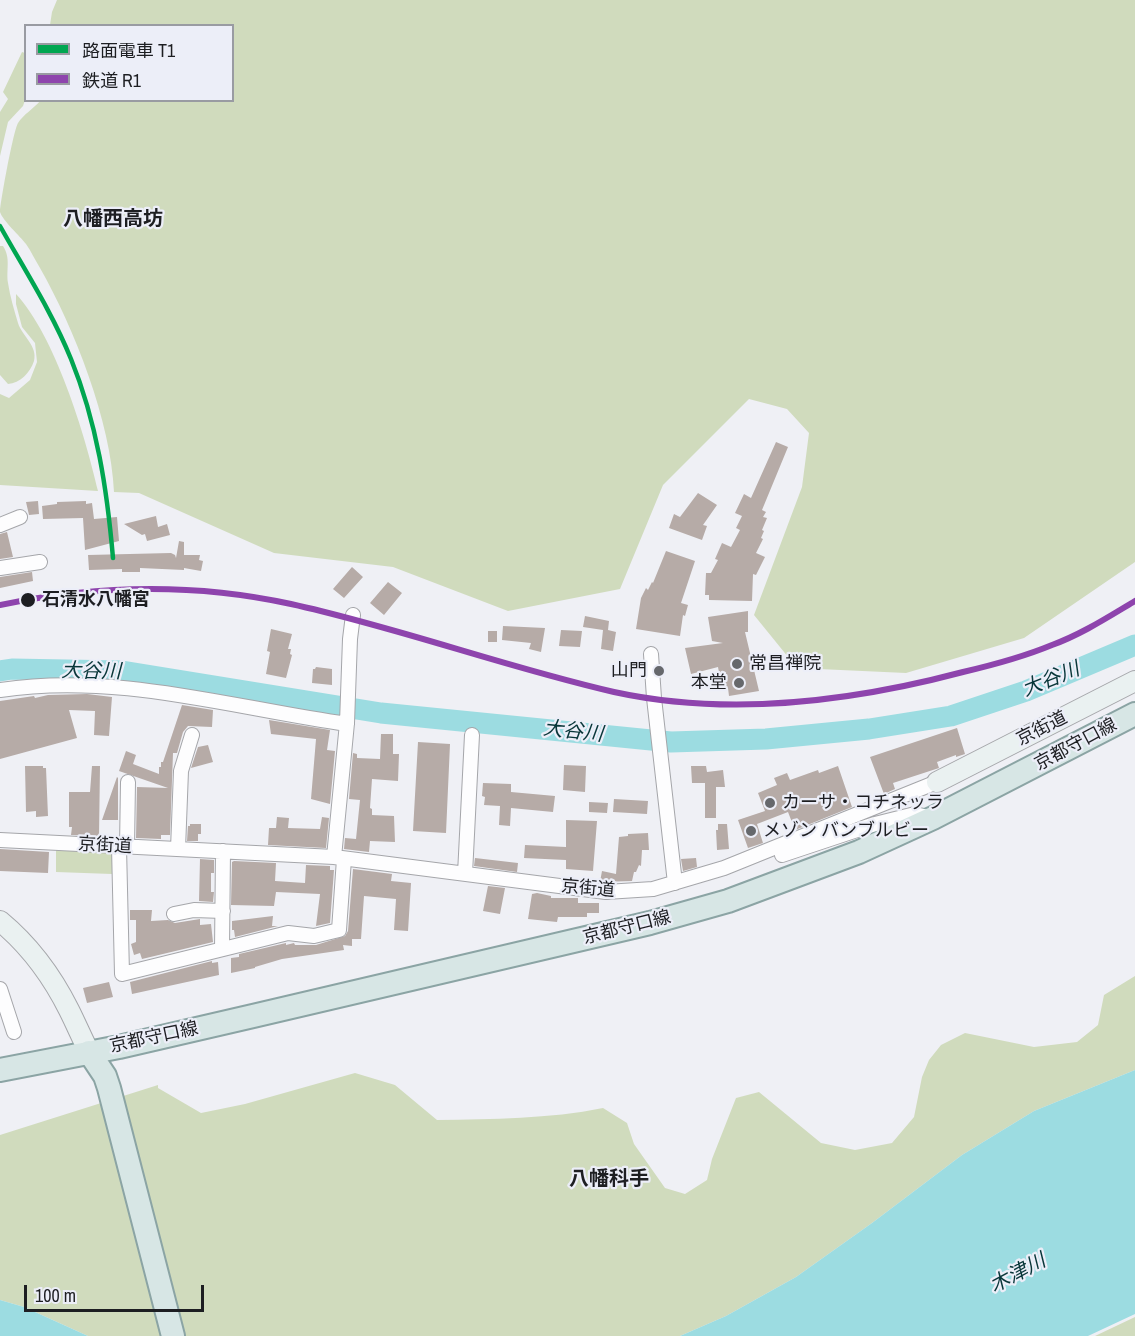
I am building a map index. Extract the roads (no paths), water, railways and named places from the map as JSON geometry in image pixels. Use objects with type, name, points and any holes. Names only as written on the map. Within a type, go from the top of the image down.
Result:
[{"type":"main road","name":"京都守口線","points":[[158,1336],[102,1090],[105,1076],[89,1052],[254,1016],[650,923],[728,901],[859,852],[933,818],[1135,714]]},
{"type":"main road","points":[[0,1070],[89,1052]]},
{"type":"main road","name":"京都守口線","points":[[102,1090],[173,1336]]},
{"type":"street","points":[[0,525],[20,517]]},
{"type":"street","points":[[0,568],[40,562]]},
{"type":"street","points":[[128,782],[123,847],[122,974],[288,933],[314,936],[339,930],[339,858],[353,615]]},
{"type":"street","points":[[651,654],[675,883]]},
{"type":"street","name":"京街道","points":[[0,840],[339,858],[606,892],[653,889],[724,868],[937,782],[1135,681]]},
{"type":"street","points":[[0,690],[78,686],[132,690],[198,698],[347,724]]},
{"type":"street","points":[[178,849],[181,771],[192,735]]},
{"type":"street","points":[[465,874],[472,735]]},
{"type":"street","points":[[724,868],[781,855],[875,824],[915,814],[933,818]]},
{"type":"street","points":[[222,950],[223,851]]},
{"type":"street","points":[[174,914],[194,910],[222,911]]},
{"type":"street","points":[[1,922],[34,955],[48,974],[70,1011],[77,1031],[89,1052]]},
{"type":"street","points":[[0,989],[14,1032]]},
{"type":"water","name":"木津川","points":[[1135,1070],[1135,1314],[1088,1336],[680,1336],[726,1316],[796,1277],[962,1155],[1034,1111]]},
{"type":"water","points":[[0,1300],[24,1307],[88,1336],[0,1336]]},
{"type":"waterway","name":"大谷川","points":[[0,671],[12,669],[122,671],[381,713],[671,742],[766,739],[869,729],[951,716],[1026,691],[1135,645]]},
{"type":"tram line","name":"T1","points":[[0,226],[55,324],[80,383],[100,457],[113,558]]},
{"type":"rail line","name":"R1","points":[[0,605],[72,593],[109,590],[219,592],[291,604],[332,614],[614,692],[657,700],[745,705],[789,703],[877,691],[997,664],[1063,641],[1135,601]]},
{"type":"place","name":"石清水八幡宮","points":[[28,600]]},
{"type":"place","name":"常昌禅院","points":[[737,664]]},
{"type":"place","name":"山門","points":[[659,671]]},
{"type":"place","name":"本堂","points":[[739,683]]},
{"type":"place","name":"カーサ・コチネッラ","points":[[770,803]]},
{"type":"place","name":"メゾン バンブルビー","points":[[751,831]]},
{"type":"district","name":"八幡西高坊","points":[[113,220]]},
{"type":"district","name":"八幡科手","points":[[609,1180]]}]
